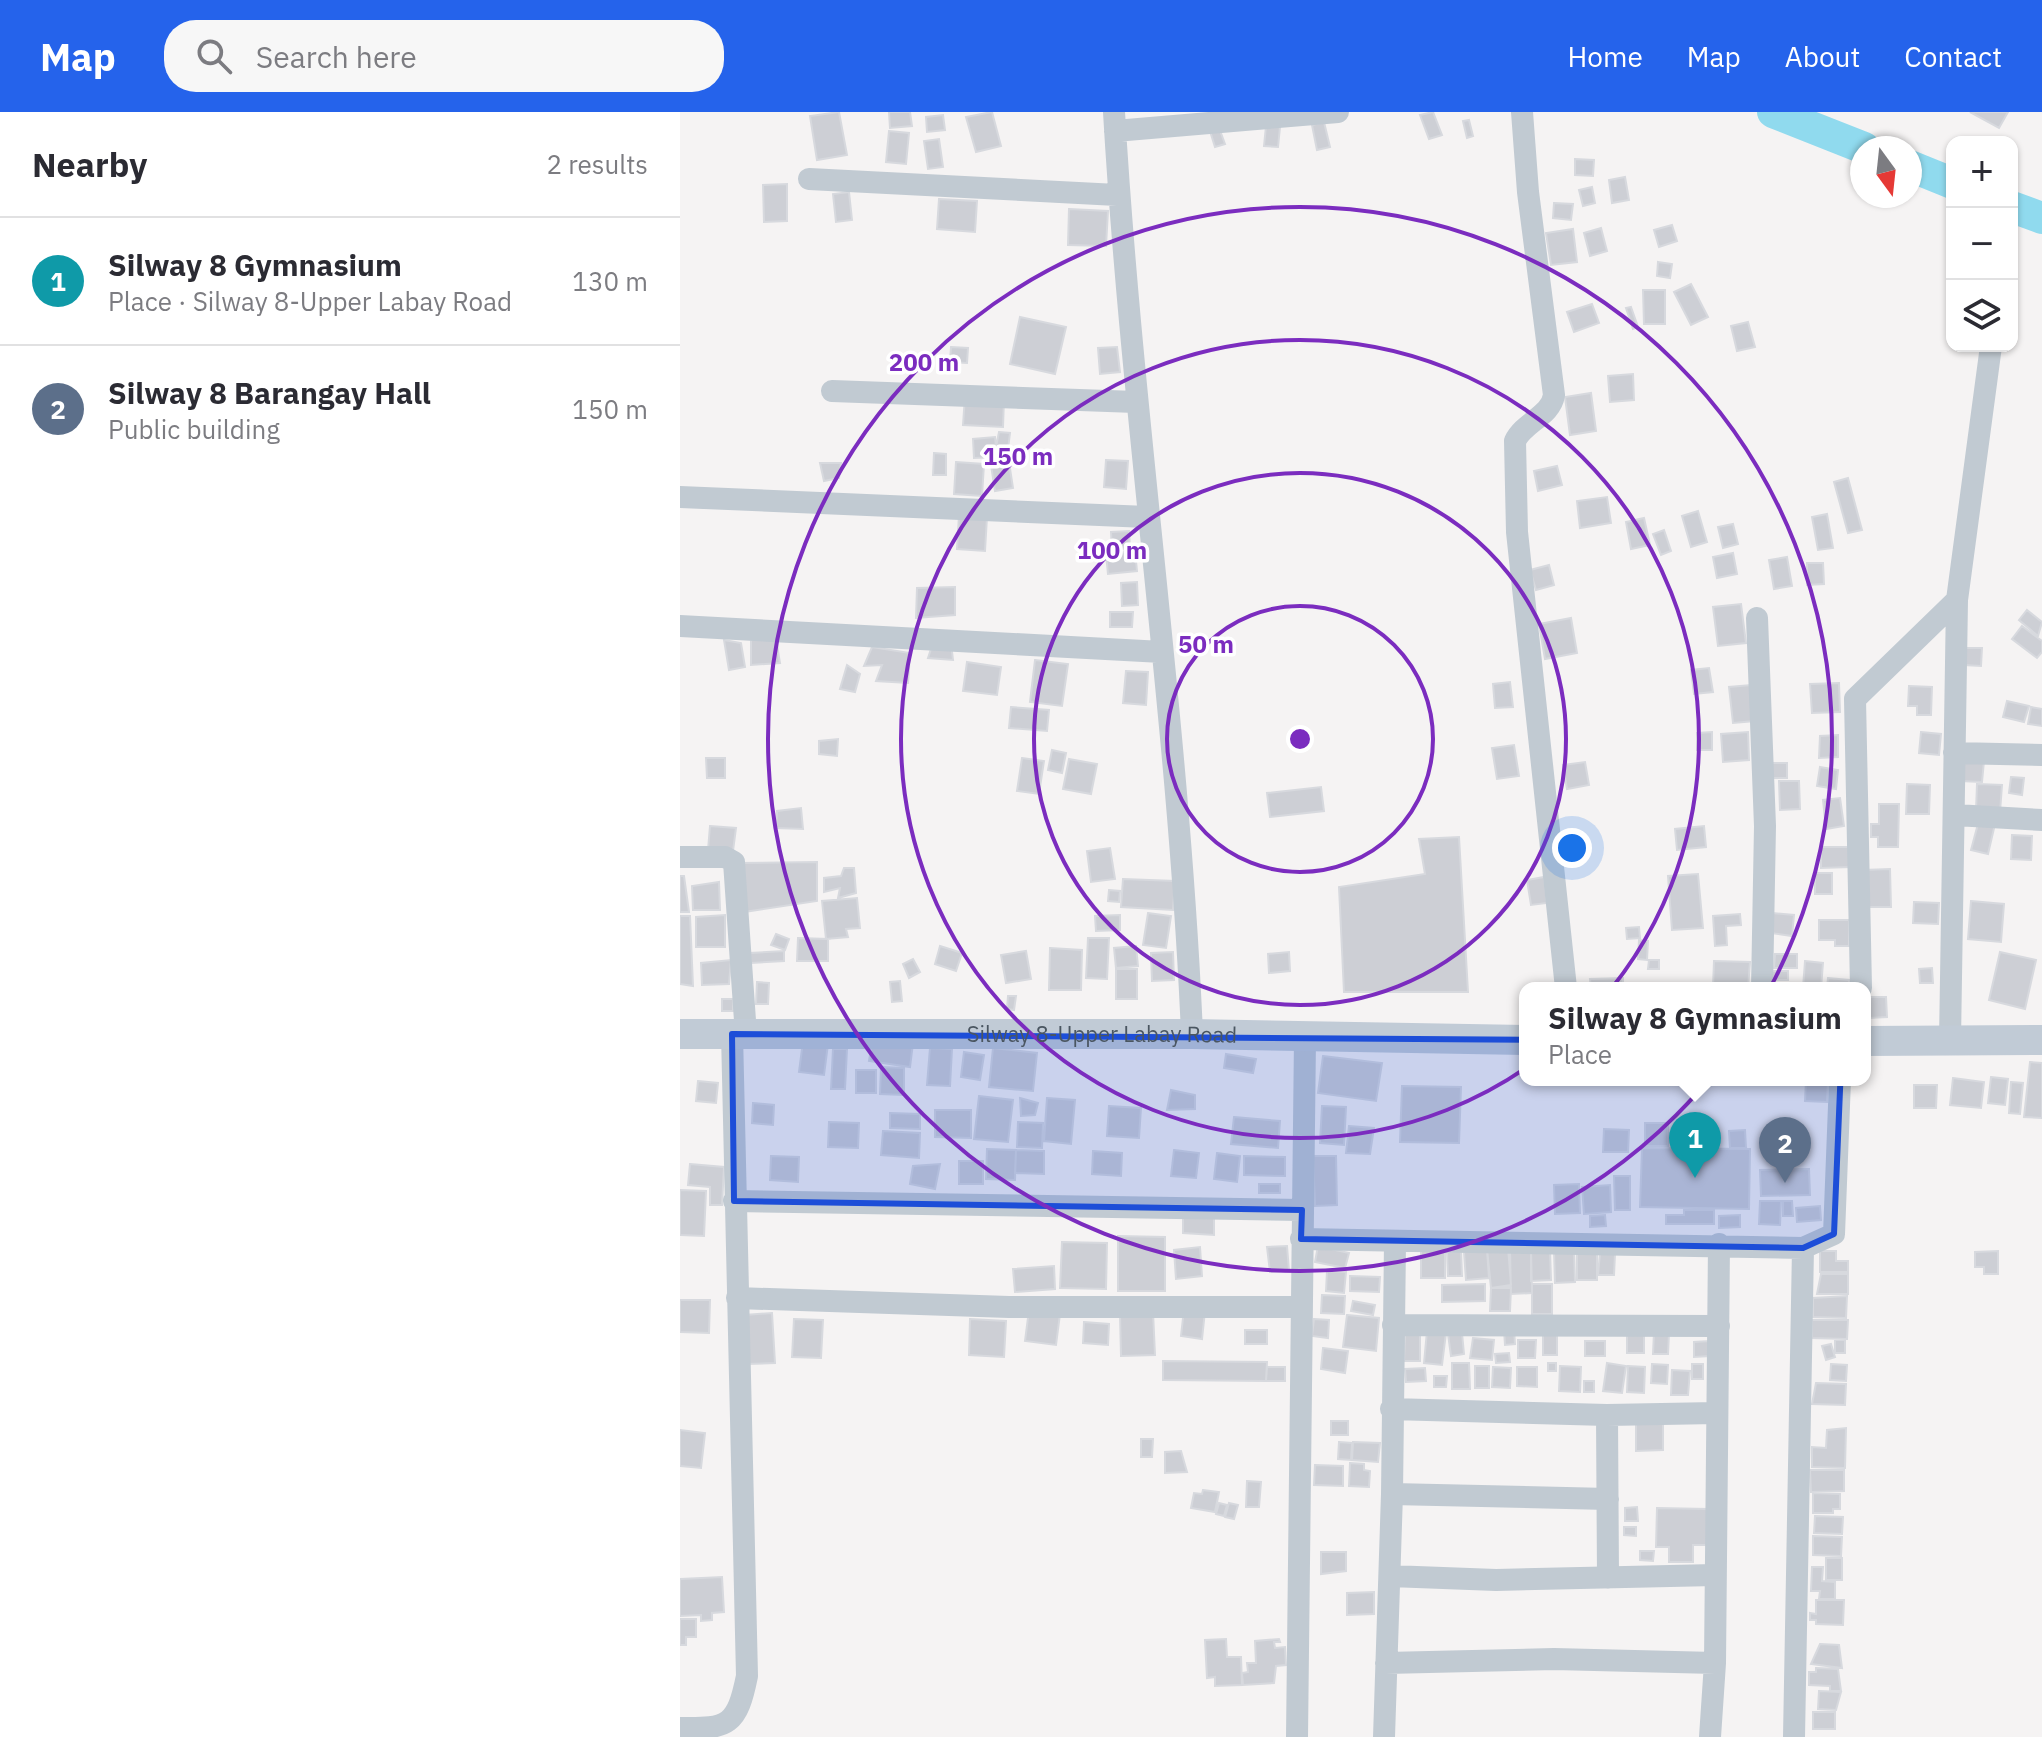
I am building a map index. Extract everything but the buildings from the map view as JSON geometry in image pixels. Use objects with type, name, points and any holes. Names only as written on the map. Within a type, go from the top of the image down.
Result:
[{"type":"main road","name":"Silway 8-Upper Labay Road","points":[[680,1034],[1192,1034],[1519,1040]]},
{"type":"main road","points":[[1871,1041],[2042,1040]]},
{"type":"street","points":[[1192,1034],[1186,889],[1136,402],[1117,195],[1114,122],[1338,112]]},
{"type":"street","points":[[1522,112],[1528,192],[1554,395],[1551,407],[1515,441],[1517,532],[1565,982]]},
{"type":"street","points":[[809,179],[1117,195]]},
{"type":"street","points":[[1950,1041],[1957,600],[1990,352]]},
{"type":"street","points":[[832,391],[1136,402]]},
{"type":"street","points":[[680,497],[1147,517]]},
{"type":"street","points":[[1861,982],[1855,699],[1957,600]]},
{"type":"street","points":[[1757,618],[1765,826],[1762,982]]},
{"type":"street","points":[[680,626],[1162,652]]},
{"type":"street","points":[[1954,753],[2042,755]]},
{"type":"street","points":[[1955,815],[2042,820]]},
{"type":"street","points":[[680,857],[725,857],[734,862],[739,1034],[734,1201],[747,1676],[742,1703],[734,1720],[722,1726],[680,1728]]},
{"type":"street","points":[[1297,1737],[1305,1038]]},
{"type":"street","points":[[1301,1239],[1395,1243],[1719,1244],[1803,1248],[1834,1234],[1840,1086]]},
{"type":"street","points":[[734,1201],[1302,1210]]},
{"type":"street","points":[[1384,1737],[1392,1494],[1395,1243]]},
{"type":"street","points":[[1710,1737],[1715,1663],[1719,1244]]},
{"type":"street","points":[[1794,1737],[1803,1248]]},
{"type":"street","points":[[737,1298],[1009,1307],[1300,1307]]},
{"type":"street","points":[[1393,1325],[1719,1326]]},
{"type":"street","points":[[1391,1409],[1607,1415],[1716,1413]]},
{"type":"street","points":[[1607,1415],[1608,1578]]},
{"type":"street","points":[[1392,1494],[1608,1499]]},
{"type":"street","points":[[1390,1576],[1608,1578],[1715,1575]]},
{"type":"street","points":[[1386,1663],[1554,1659],[1715,1663]]},
{"type":"highlighted area","points":[[732,1034],[1842,1042],[1834,1234],[1803,1248],[1301,1239],[1302,1210],[734,1201]]},
{"type":"waterway","points":[[1773,112],[1850,142]]},
{"type":"waterway","points":[[1922,171],[1946,181]]},
{"type":"waterway","points":[[2015,208],[2042,218]]},
{"type":"place","name":"Silway 8 Gymnasium","points":[[1695,1178]]},
{"type":"place","name":"Silway 8 Barangay Hall","points":[[1785,1183]]}]
